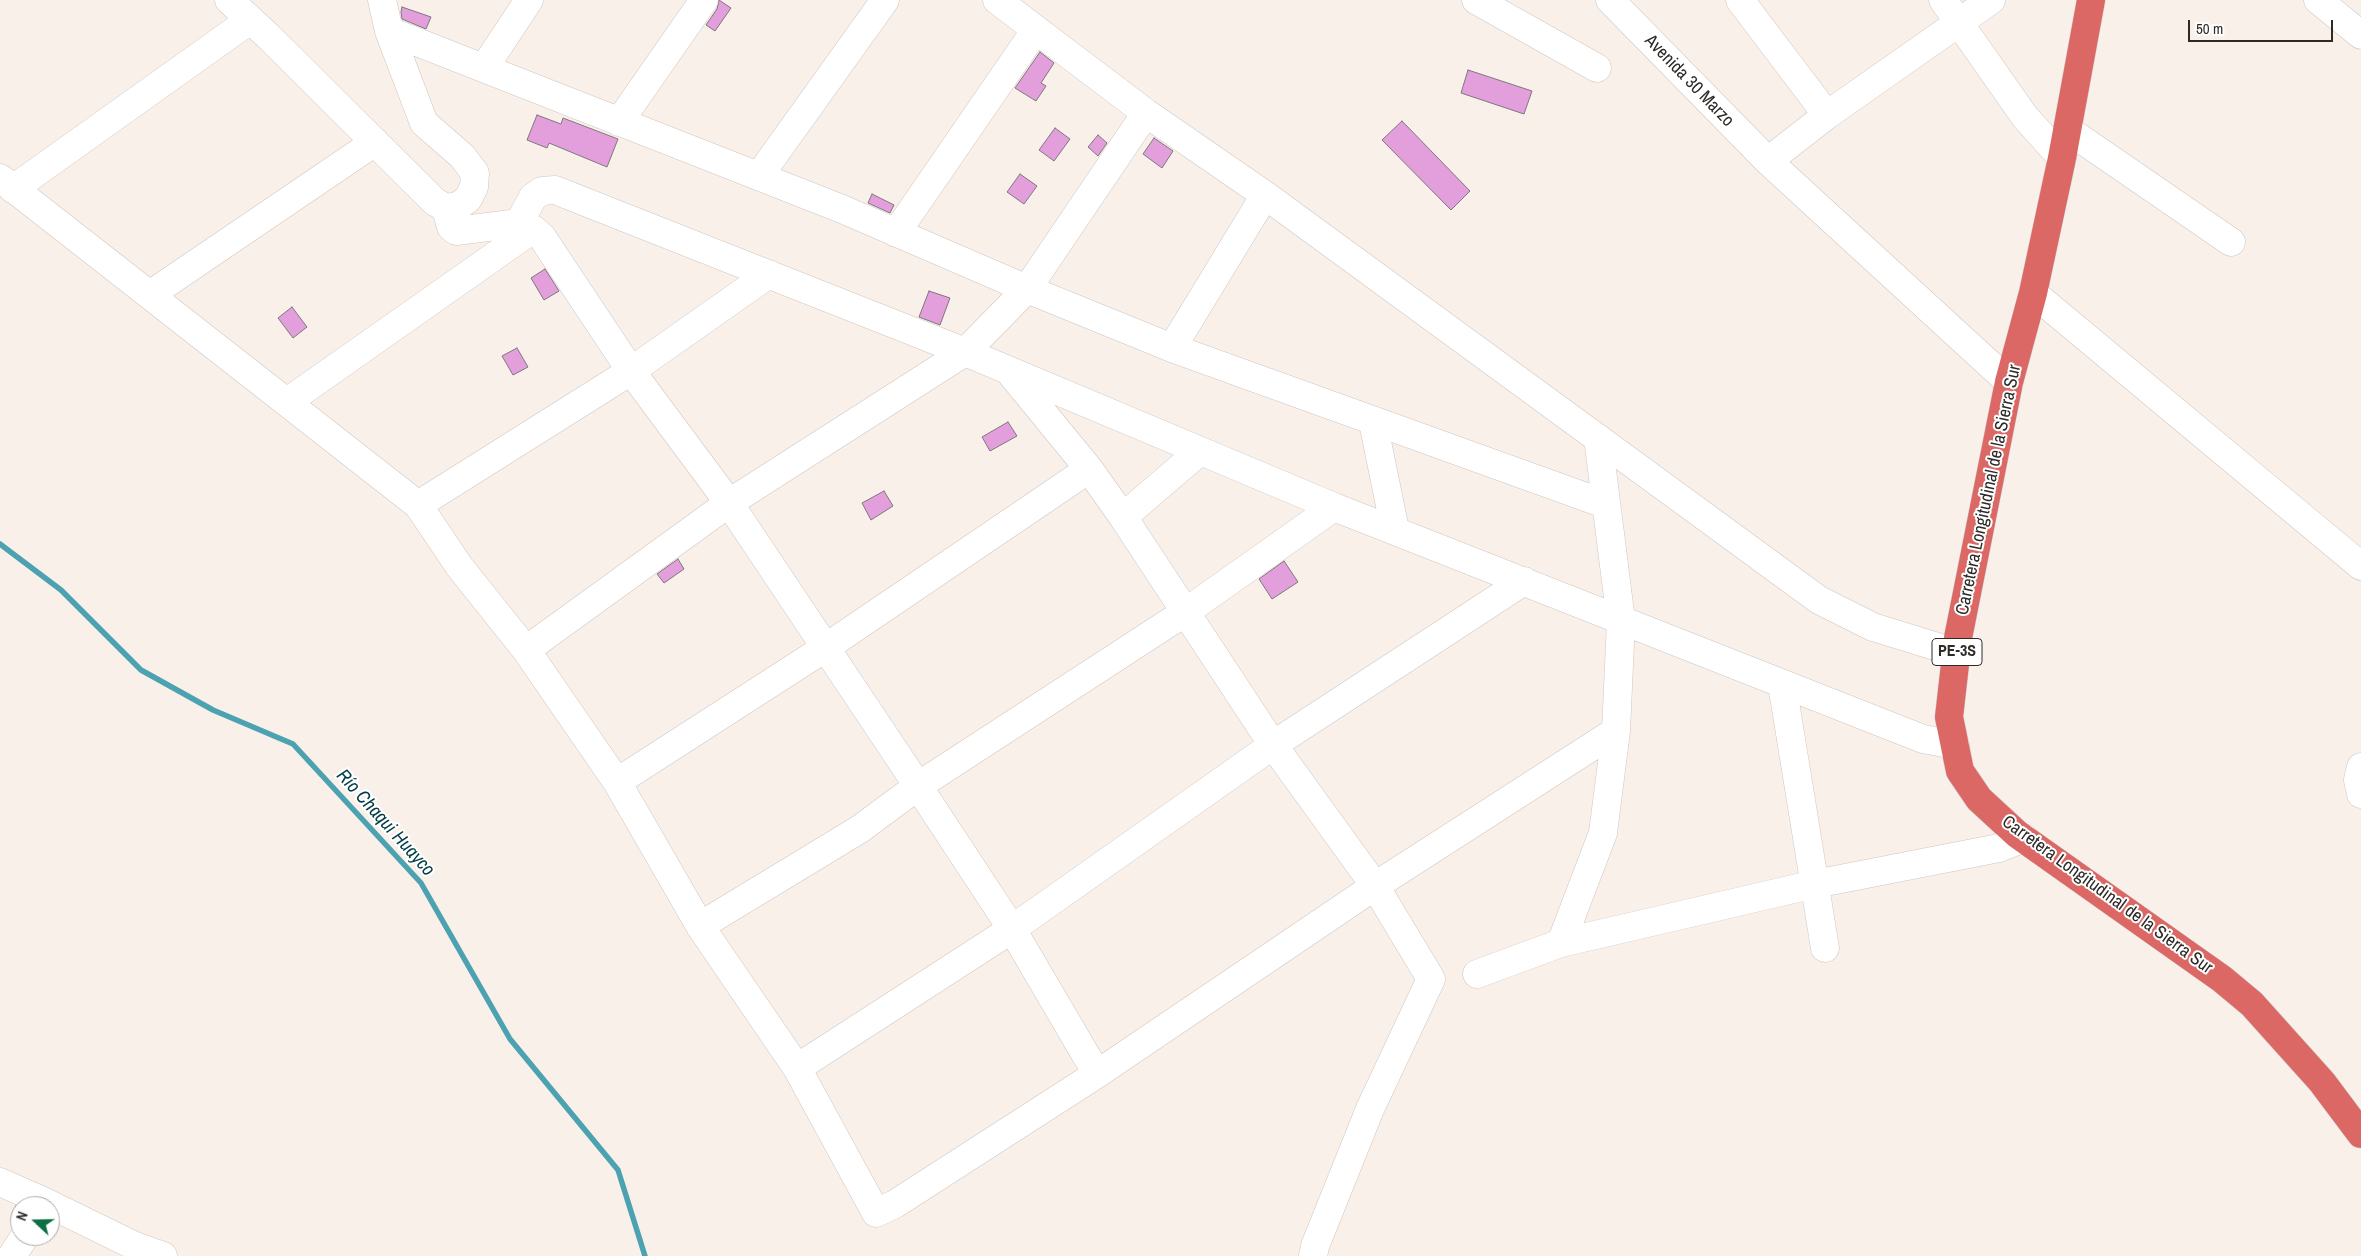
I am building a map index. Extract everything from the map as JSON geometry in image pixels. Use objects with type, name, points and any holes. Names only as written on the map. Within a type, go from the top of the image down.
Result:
[{"type":"highway","name":"Carretera Longitudinal de la Sierra Sur","points":[[2091,0],[2068,130],[2033,293],[2009,382],[1957,653],[1949,717],[1960,771],[1979,799],[2024,838],[2222,979],[2252,1004],[2322,1082],[2361,1134]]},
{"type":"street","points":[[229,0],[435,202],[452,207],[468,199],[474,187],[475,173],[462,156],[424,123],[414,102],[389,31],[382,0]]},
{"type":"street","points":[[484,68],[529,0]]},
{"type":"street","points":[[619,122],[704,0]]},
{"type":"street","points":[[759,176],[885,0]]},
{"type":"street","points":[[997,0],[1035,31],[1146,113],[1265,195],[1819,600],[1873,627],[1957,653]]},
{"type":"street","points":[[1476,0],[1597,68]]},
{"type":"street","name":"Avenida 30 Marzo","points":[[1610,0],[1768,161],[2009,382]]},
{"type":"street","points":[[1740,0],[1827,115]]},
{"type":"street","points":[[1943,0],[2025,117],[2062,158]]},
{"type":"street","points":[[1768,161],[1827,115],[1991,0]]},
{"type":"street","points":[[2318,0],[2361,35]]},
{"type":"street","points":[[250,20],[6,183],[151,294],[418,505],[459,566],[526,650],[618,782],[700,926],[797,1068],[876,1214],[896,1204],[1097,1074],[1375,886],[1616,731]]},
{"type":"street","points":[[389,31],[759,176],[1172,348],[1605,504]]},
{"type":"street","points":[[896,233],[1035,31]]},
{"type":"street","points":[[526,650],[729,503],[965,352],[1027,289],[1146,113]]},
{"type":"street","points":[[2068,130],[2231,242]]},
{"type":"street","points":[[151,294],[374,142]]},
{"type":"street","points":[[287,402],[526,226],[533,197],[542,191],[555,190],[965,352],[1334,507],[1923,740],[1955,745]]},
{"type":"street","points":[[1172,348],[1265,195]]},
{"type":"street","points":[[452,207],[451,227],[456,231],[526,226],[542,238],[631,371],[729,503],[918,786],[1012,929],[1097,1074]]},
{"type":"street","points":[[418,505],[631,371],[769,274]]},
{"type":"street","points":[[2033,293],[2361,566]]},
{"type":"street","points":[[1010,372],[1089,469],[1123,517],[1187,611],[1272,745],[1375,886],[1431,979],[1370,1110],[1315,1246],[1313,1256]]},
{"type":"street","points":[[1373,422],[1395,530]]},
{"type":"street","points":[[1561,943],[1603,833],[1616,731],[1621,620],[1598,438]]},
{"type":"street","points":[[1123,517],[1200,451]]},
{"type":"street","points":[[618,782],[825,648],[1089,469]]},
{"type":"street","points":[[700,926],[860,829],[918,786],[1187,611],[1334,507]]},
{"type":"street","points":[[797,1068],[1012,929],[1272,745],[1524,581]]},
{"type":"street","points":[[1782,684],[1825,948]]},
{"type":"street","points":[[2361,767],[2358,780],[2361,794]]},
{"type":"street","points":[[1477,974],[1561,943],[1815,884],[1999,848],[2024,838]]},
{"type":"street","points":[[0,1182],[28,1196]]},
{"type":"street","points":[[60,1211],[135,1246],[163,1256]]},
{"type":"building","points":[[719,0],[731,8],[715,31],[706,25],[717,9]]},
{"type":"building","points":[[402,7],[431,17],[426,29],[402,19]]},
{"type":"building","points":[[1040,52],[1054,63],[1041,83],[1046,86],[1036,101],[1015,88]]},
{"type":"building","points":[[1468,70],[1532,91],[1524,114],[1461,93]]},
{"type":"building","points":[[537,115],[561,124],[563,118],[618,139],[607,167],[549,143],[547,148],[527,140]]},
{"type":"building","points":[[1402,121],[1470,191],[1451,210],[1382,140]]},
{"type":"building","points":[[1055,128],[1070,139],[1054,161],[1039,150]]},
{"type":"building","points":[[1098,135],[1107,143],[1098,156],[1088,147]]},
{"type":"building","points":[[1154,138],[1173,151],[1162,168],[1143,154]]},
{"type":"building","points":[[1020,174],[1037,186],[1024,204],[1007,192]]},
{"type":"building","points":[[872,194],[894,205],[890,213],[868,203]]},
{"type":"building","points":[[545,269],[559,291],[544,300],[531,278]]},
{"type":"building","points":[[929,291],[950,298],[940,325],[919,317]]},
{"type":"building","points":[[292,307],[307,327],[293,338],[278,318]]},
{"type":"building","points":[[517,348],[528,367],[513,375],[502,356]]},
{"type":"building","points":[[1008,422],[1017,436],[990,451],[982,437]]},
{"type":"building","points":[[884,491],[893,506],[871,520],[862,503]]},
{"type":"building","points":[[678,559],[684,569],[664,583],[657,574]]},
{"type":"building","points":[[1284,561],[1298,582],[1272,599],[1259,579]]},
{"type":"waterway","name":"Río Chaqui Huayco","points":[[0,544],[61,590],[141,670],[213,710],[293,744],[421,883],[510,1039],[618,1170],[645,1256]]}]
